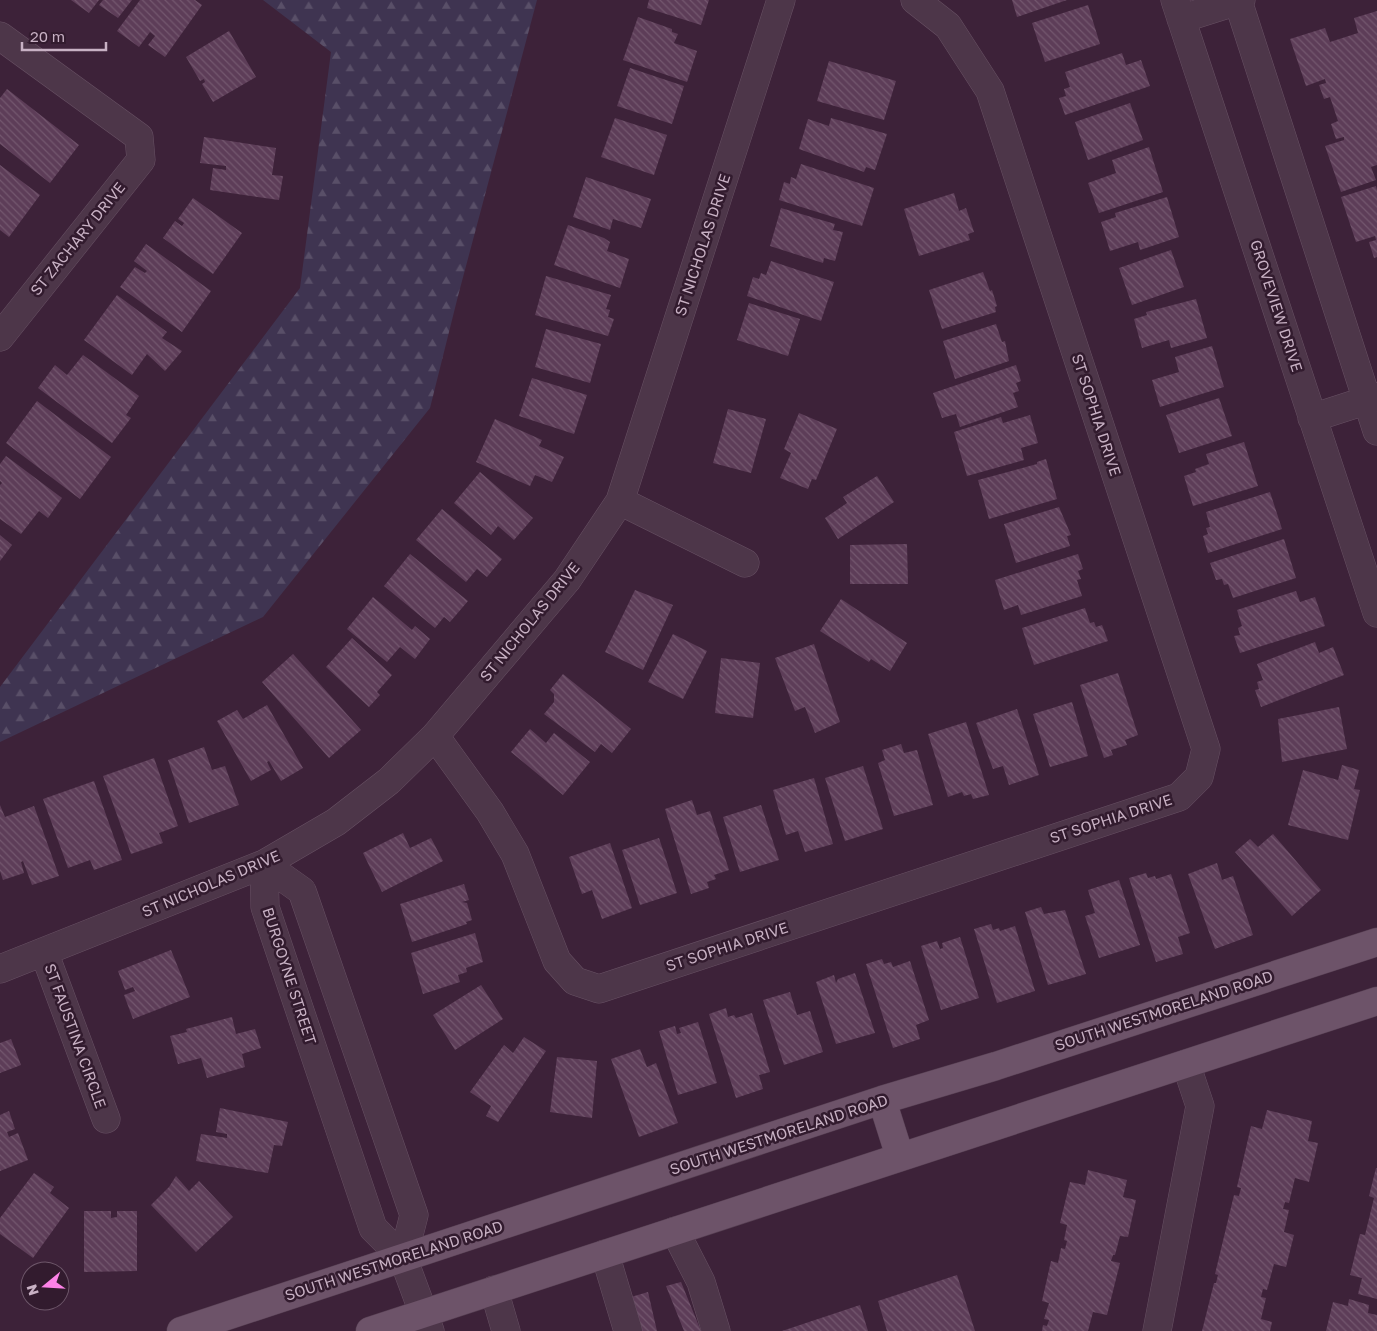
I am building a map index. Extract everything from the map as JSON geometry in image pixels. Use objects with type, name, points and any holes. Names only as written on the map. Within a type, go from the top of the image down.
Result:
[{"type":"main road","name":"SOUTH WESTMORELAND ROAD","points":[[181,1331],[882,1100],[996,1066],[1377,942]]},
{"type":"main road","points":[[370,1331],[427,1322],[494,1290],[1377,1001]]},
{"type":"main road","points":[[882,1100],[900,1157]]},
{"type":"street","name":"ST NICHOLAS DRIVE","points":[[0,969],[264,864],[336,822],[389,781],[435,736],[567,580],[620,501],[781,0]]},
{"type":"street","name":"ST SOPHIA DRIVE","points":[[435,736],[490,812],[515,854],[557,961],[575,981],[598,989],[1179,797],[1199,777],[1206,749],[990,91],[948,26],[914,0]]},
{"type":"street","points":[[1178,9],[1239,0],[1372,398],[1377,431]]},
{"type":"street","name":"GROVEVIEW DRIVE","points":[[1178,9],[1377,613]]},
{"type":"street","name":"ST ZACHARY DRIVE","points":[[0,36],[139,136],[142,160],[0,337]]},
{"type":"street","points":[[1312,418],[1372,398]]},
{"type":"street","points":[[620,501],[745,563]]},
{"type":"street","points":[[264,864],[302,891],[414,1215],[403,1258]]},
{"type":"street","name":"BURGOYNE STREET","points":[[264,864],[265,908],[373,1228],[403,1258],[427,1322]]},
{"type":"street","name":"ST FAUSTINA CIRCLE","points":[[44,952],[106,1119]]},
{"type":"street","points":[[1157,1331],[1200,1106],[1186,1064]]},
{"type":"street","points":[[675,1231],[701,1282],[716,1331]]},
{"type":"street","points":[[605,1254],[628,1331]]},
{"type":"street","points":[[494,1290],[506,1331]]},
{"type":"green space","points":[[263,0],[537,0],[430,408],[263,617],[0,742],[0,687],[300,288],[331,52]]},
{"type":"building","points":[[71,0],[99,0],[89,13]]},
{"type":"building","points":[[103,0],[132,0],[118,18],[99,5]]},
{"type":"building","points":[[140,0],[195,0],[202,5],[165,57],[148,45],[155,36],[150,32],[139,47],[117,31]]},
{"type":"building","points":[[649,0],[709,0],[701,25],[647,8]]},
{"type":"building","points":[[1012,0],[1067,0],[1017,17]]},
{"type":"building","points":[[1088,5],[1100,44],[1045,62],[1032,23]]},
{"type":"building","points":[[1377,11],[1377,165],[1371,167],[1376,180],[1341,192],[1325,146],[1344,140],[1344,137],[1336,139],[1331,124],[1338,121],[1330,97],[1324,99],[1319,85],[1326,83],[1325,79],[1306,86],[1290,39],[1325,28],[1330,42],[1358,33],[1354,18]]},
{"type":"building","points":[[638,17],[672,29],[672,32],[678,34],[674,43],[697,51],[687,82],[623,60]]},
{"type":"building","points":[[229,31],[256,77],[213,102],[202,84],[205,82],[204,79],[200,81],[186,57]]},
{"type":"building","points":[[1122,53],[1126,65],[1141,60],[1150,86],[1065,115],[1059,98],[1066,96],[1064,89],[1070,87],[1065,72]]},
{"type":"building","points":[[829,61],[896,81],[884,120],[817,101]]},
{"type":"building","points":[[630,68],[684,86],[672,124],[617,106]]},
{"type":"building","points":[[7,89],[79,145],[50,183],[0,144],[0,98]]},
{"type":"building","points":[[1130,103],[1143,140],[1088,160],[1075,122]]},
{"type":"building","points":[[615,118],[667,135],[654,175],[601,157]]},
{"type":"building","points":[[831,118],[887,134],[875,170],[866,167],[864,172],[799,149],[808,119],[829,126]]},
{"type":"building","points":[[204,137],[276,148],[272,175],[283,176],[279,200],[210,190],[213,168],[226,170],[226,166],[200,163]]},
{"type":"building","points":[[1149,147],[1163,192],[1099,213],[1088,183],[1116,173],[1112,160]]},
{"type":"building","points":[[801,164],[874,188],[862,226],[779,200],[784,182],[790,184],[791,177],[796,179]]},
{"type":"building","points":[[0,165],[40,195],[9,237],[0,230]]},
{"type":"building","points":[[586,177],[651,199],[641,228],[613,219],[610,230],[573,217]]},
{"type":"building","points":[[1376,186],[1377,257],[1374,258],[1369,242],[1376,240],[1375,236],[1356,242],[1341,197]]},
{"type":"building","points":[[954,193],[959,211],[966,208],[974,232],[968,234],[970,240],[919,256],[904,209]]},
{"type":"building","points":[[1167,197],[1179,237],[1140,250],[1138,242],[1110,251],[1101,222],[1116,217],[1115,213]]},
{"type":"building","points":[[193,198],[242,233],[213,274],[163,238],[175,221],[182,226],[184,223],[178,219]]},
{"type":"building","points":[[781,208],[835,224],[833,230],[843,232],[835,261],[824,258],[823,263],[770,246]]},
{"type":"building","points":[[568,225],[604,238],[610,242],[607,251],[629,259],[620,288],[554,265]]},
{"type":"building","points":[[146,244],[211,291],[182,332],[120,287],[135,267],[145,273],[147,271],[134,261]]},
{"type":"building","points":[[1171,250],[1184,287],[1132,305],[1119,268]]},
{"type":"building","points":[[771,261],[834,282],[821,321],[747,296],[753,277],[759,279],[761,273],[766,275]]},
{"type":"building","points":[[983,272],[990,291],[992,290],[997,306],[995,307],[996,312],[942,329],[929,290]]},
{"type":"building","points":[[546,276],[611,295],[606,309],[610,310],[608,317],[614,319],[608,336],[535,315]]},
{"type":"building","points":[[117,295],[167,332],[162,338],[182,351],[165,371],[147,354],[132,375],[84,340]]},
{"type":"building","points":[[1196,299],[1207,338],[1171,348],[1169,340],[1142,348],[1134,319],[1147,315],[1146,312]]},
{"type":"building","points":[[749,303],[800,319],[788,356],[737,340]]},
{"type":"building","points":[[996,324],[1002,342],[1005,341],[1009,361],[955,379],[943,341]]},
{"type":"building","points":[[546,329],[601,344],[590,383],[535,367]]},
{"type":"building","points":[[1212,346],[1224,387],[1160,407],[1152,380],[1179,372],[1175,357]]},
{"type":"building","points":[[83,355],[139,396],[126,415],[131,418],[112,443],[38,388],[55,365],[67,375]]},
{"type":"building","points":[[1016,365],[1021,381],[1016,383],[1019,391],[1013,393],[1018,407],[960,427],[956,414],[942,418],[933,393]]},
{"type":"building","points":[[532,378],[587,395],[574,434],[519,416]]},
{"type":"building","points":[[1219,398],[1232,436],[1179,453],[1166,415]]},
{"type":"building","points":[[37,401],[111,457],[80,499],[6,443]]},
{"type":"building","points":[[728,409],[766,419],[751,473],[713,463]]},
{"type":"building","points":[[799,413],[837,429],[816,480],[812,479],[808,489],[780,478],[791,453],[784,449]]},
{"type":"building","points":[[1030,415],[1038,443],[1021,448],[1024,460],[967,476],[954,432],[1001,417],[1003,423]]},
{"type":"building","points":[[495,419],[542,440],[539,446],[564,457],[552,482],[535,475],[530,486],[476,462]]},
{"type":"building","points":[[1244,442],[1258,486],[1193,506],[1184,476],[1196,472],[1195,469],[1209,464],[1206,454]]},
{"type":"building","points":[[6,456],[62,498],[48,518],[39,511],[21,534],[0,519],[0,485],[2,483],[0,481],[0,464]]},
{"type":"building","points":[[1046,459],[1057,499],[989,519],[978,480],[1037,464],[1037,462]]},
{"type":"building","points":[[480,472],[533,518],[514,540],[498,526],[491,535],[454,503]]},
{"type":"building","points":[[877,476],[894,502],[838,539],[825,518],[847,503],[843,497]]},
{"type":"building","points":[[1270,492],[1282,529],[1208,553],[1203,536],[1208,534],[1206,528],[1210,527],[1206,512]]},
{"type":"building","points":[[1059,507],[1071,535],[1067,536],[1070,546],[1016,563],[1004,524]]},
{"type":"building","points":[[442,509],[502,559],[487,577],[477,569],[466,582],[416,540]]},
{"type":"building","points":[[0,535],[12,545],[0,561]]},
{"type":"building","points":[[1284,539],[1296,578],[1233,598],[1228,584],[1224,585],[1222,579],[1216,580],[1210,563]]},
{"type":"building","points":[[907,544],[908,584],[850,584],[850,545]]},
{"type":"building","points":[[410,554],[468,601],[450,622],[444,617],[435,628],[384,586]]},
{"type":"building","points":[[1078,554],[1083,569],[1078,571],[1081,579],[1077,580],[1082,596],[1021,615],[1018,605],[1004,610],[995,580]]},
{"type":"building","points":[[635,590],[673,605],[643,670],[605,652]]},
{"type":"building","points":[[1296,591],[1300,602],[1315,597],[1325,626],[1240,653],[1234,636],[1240,635],[1238,628],[1242,626],[1237,610]]},
{"type":"building","points":[[373,597],[412,630],[415,626],[430,639],[415,659],[400,647],[387,662],[347,629]]},
{"type":"building","points":[[841,599],[907,643],[890,671],[871,659],[869,662],[820,631]]},
{"type":"building","points":[[1085,608],[1090,623],[1094,622],[1096,627],[1102,625],[1108,641],[1034,665],[1022,628]]},
{"type":"building","points":[[673,634],[707,651],[683,699],[648,682]]},
{"type":"building","points":[[352,638],[392,675],[377,692],[380,695],[369,707],[326,667]]},
{"type":"building","points":[[1315,642],[1319,653],[1333,647],[1344,675],[1261,707],[1255,690],[1259,689],[1257,682],[1263,680],[1257,664]]},
{"type":"building","points":[[814,644],[840,722],[815,733],[805,707],[795,711],[775,658]]},
{"type":"building","points":[[293,654],[361,730],[329,758],[262,682]]},
{"type":"building","points":[[721,658],[760,663],[753,718],[715,713]]},
{"type":"building","points":[[1118,673],[1138,735],[1125,740],[1127,745],[1111,750],[1113,755],[1104,758],[1080,685]]},
{"type":"building","points":[[563,674],[631,729],[612,753],[601,744],[595,752],[544,714],[554,702],[554,694],[550,690]]},
{"type":"building","points":[[1072,702],[1088,756],[1050,767],[1033,714]]},
{"type":"building","points":[[267,705],[303,768],[281,781],[269,761],[267,762],[271,770],[251,781],[217,721],[237,710],[243,719]]},
{"type":"building","points":[[1339,707],[1347,749],[1282,762],[1278,719]]},
{"type":"building","points":[[1017,709],[1039,775],[1009,785],[1003,766],[993,769],[976,723]]},
{"type":"building","points":[[966,722],[989,795],[973,799],[971,794],[964,796],[962,792],[948,797],[928,734]]},
{"type":"building","points":[[530,729],[546,743],[554,733],[590,762],[563,795],[511,752]]},
{"type":"building","points":[[901,744],[904,753],[917,750],[933,805],[894,816],[878,763],[885,760],[882,750]]},
{"type":"building","points":[[204,747],[212,770],[225,766],[239,805],[189,823],[168,760]]},
{"type":"building","points":[[154,758],[178,826],[159,833],[163,843],[131,854],[103,776]]},
{"type":"building","points":[[1342,765],[1359,770],[1354,789],[1360,790],[1348,840],[1288,825],[1303,770],[1338,780]]},
{"type":"building","points":[[863,766],[883,829],[845,841],[825,778]]},
{"type":"building","points":[[814,778],[833,844],[805,852],[798,831],[786,835],[773,790]]},
{"type":"building","points":[[94,781],[122,860],[94,870],[90,860],[68,868],[43,799]]},
{"type":"building","points":[[692,800],[697,815],[710,811],[729,870],[714,875],[716,879],[707,882],[709,888],[691,894],[665,809]]},
{"type":"building","points":[[0,805],[5,817],[34,806],[59,876],[32,885],[23,861],[21,862],[24,873],[3,880],[0,871]]},
{"type":"building","points":[[761,805],[779,860],[740,872],[723,817]]},
{"type":"building","points":[[403,833],[410,848],[431,838],[443,861],[382,892],[363,853]]},
{"type":"building","points":[[1273,834],[1321,890],[1292,916],[1235,852],[1250,839],[1258,847]]},
{"type":"building","points":[[659,838],[677,893],[640,905],[622,850]]},
{"type":"building","points":[[610,843],[632,908],[602,919],[592,890],[582,894],[569,857]]},
{"type":"building","points":[[1217,863],[1222,880],[1233,876],[1253,935],[1215,949],[1188,874]]},
{"type":"building","points":[[1146,873],[1148,878],[1155,876],[1156,879],[1171,874],[1190,933],[1178,937],[1183,954],[1156,962],[1129,878]]},
{"type":"building","points":[[1119,880],[1140,945],[1099,958],[1085,916],[1095,913],[1088,890]]},
{"type":"building","points":[[464,884],[469,900],[462,902],[467,903],[472,920],[466,922],[467,924],[412,942],[400,904]]},
{"type":"building","points":[[1041,907],[1044,914],[1065,910],[1086,974],[1048,985],[1025,912]]},
{"type":"building","points":[[991,924],[993,930],[999,928],[1000,931],[1015,926],[1035,991],[997,1003],[974,929]]},
{"type":"building","points":[[475,933],[483,962],[466,968],[467,972],[458,975],[460,982],[423,994],[411,953]]},
{"type":"building","points":[[960,937],[979,998],[941,1010],[921,946],[937,941],[940,949],[943,948],[942,943]]},
{"type":"building","points":[[171,950],[190,997],[133,1019],[124,995],[135,991],[133,987],[125,990],[118,971]]},
{"type":"building","points":[[882,959],[884,964],[891,962],[893,967],[910,961],[929,1020],[916,1025],[920,1039],[893,1048],[866,964]]},
{"type":"building","points":[[855,973],[875,1033],[836,1044],[816,982],[834,975],[836,983],[838,979]]},
{"type":"building","points":[[481,985],[503,1019],[455,1050],[433,1015]]},
{"type":"building","points":[[790,992],[797,1015],[810,1011],[823,1052],[784,1065],[763,1000]]},
{"type":"building","points":[[726,1008],[728,1017],[734,1015],[736,1018],[752,1013],[770,1072],[759,1075],[763,1089],[736,1098],[709,1014]]},
{"type":"building","points":[[232,1017],[236,1034],[255,1029],[261,1048],[242,1054],[245,1067],[207,1078],[201,1058],[178,1064],[170,1036],[187,1032],[186,1029]]},
{"type":"building","points":[[698,1022],[717,1083],[678,1095],[659,1031],[675,1026],[677,1034],[681,1033],[679,1028]]},
{"type":"building","points":[[524,1037],[546,1051],[498,1122],[486,1116],[491,1106],[470,1092],[504,1045],[513,1053]]},
{"type":"building","points":[[11,1039],[21,1065],[0,1073],[0,1043]]},
{"type":"building","points":[[640,1049],[647,1067],[656,1063],[678,1123],[639,1137],[611,1059]]},
{"type":"building","points":[[557,1057],[597,1061],[592,1118],[550,1112]]},
{"type":"building","points":[[220,1108],[288,1122],[282,1146],[274,1145],[268,1173],[196,1161],[201,1134],[227,1138],[227,1134],[216,1132]]},
{"type":"building","points":[[1267,1110],[1312,1121],[1308,1141],[1318,1143],[1309,1182],[1295,1178],[1289,1203],[1285,1202],[1283,1209],[1289,1210],[1284,1232],[1294,1235],[1286,1267],[1274,1264],[1267,1290],[1263,1289],[1261,1297],[1266,1298],[1261,1319],[1272,1322],[1270,1331],[1202,1331],[1214,1283],[1216,1283],[1218,1275],[1215,1274],[1234,1195],[1239,1196],[1241,1188],[1237,1187],[1251,1126],[1262,1129]]},
{"type":"building","points":[[9,1111],[15,1129],[7,1132],[9,1137],[18,1133],[28,1160],[0,1171],[0,1115]]},
{"type":"building","points":[[1376,1168],[1377,1299],[1358,1294],[1362,1278],[1350,1275],[1360,1234],[1365,1235],[1374,1198],[1369,1196]]},
{"type":"building","points":[[1088,1170],[1127,1180],[1123,1197],[1136,1200],[1128,1237],[1120,1236],[1115,1255],[1113,1255],[1111,1261],[1120,1263],[1107,1315],[1093,1312],[1088,1331],[1042,1331],[1043,1325],[1047,1326],[1049,1320],[1044,1319],[1049,1303],[1042,1301],[1051,1261],[1058,1263],[1061,1248],[1065,1249],[1067,1241],[1064,1240],[1067,1225],[1060,1223],[1070,1182],[1085,1185]]},
{"type":"building","points":[[34,1173],[54,1187],[50,1193],[69,1208],[33,1258],[0,1234],[0,1218]]},
{"type":"building","points":[[176,1176],[189,1191],[199,1181],[233,1217],[196,1252],[151,1205],[169,1187]]},
{"type":"building","points":[[84,1211],[111,1211],[111,1218],[117,1217],[117,1211],[137,1211],[137,1271],[84,1272]]},
{"type":"building","points":[[957,1275],[975,1331],[887,1331],[878,1301]]},
{"type":"building","points":[[681,1282],[701,1331],[684,1331],[666,1286]]},
{"type":"building","points":[[648,1292],[657,1331],[639,1331],[631,1297]]},
{"type":"building","points":[[1349,1299],[1369,1305],[1368,1313],[1377,1315],[1377,1331],[1326,1331],[1333,1302],[1348,1306]]},
{"type":"building","points":[[860,1305],[868,1331],[782,1331]]}]
